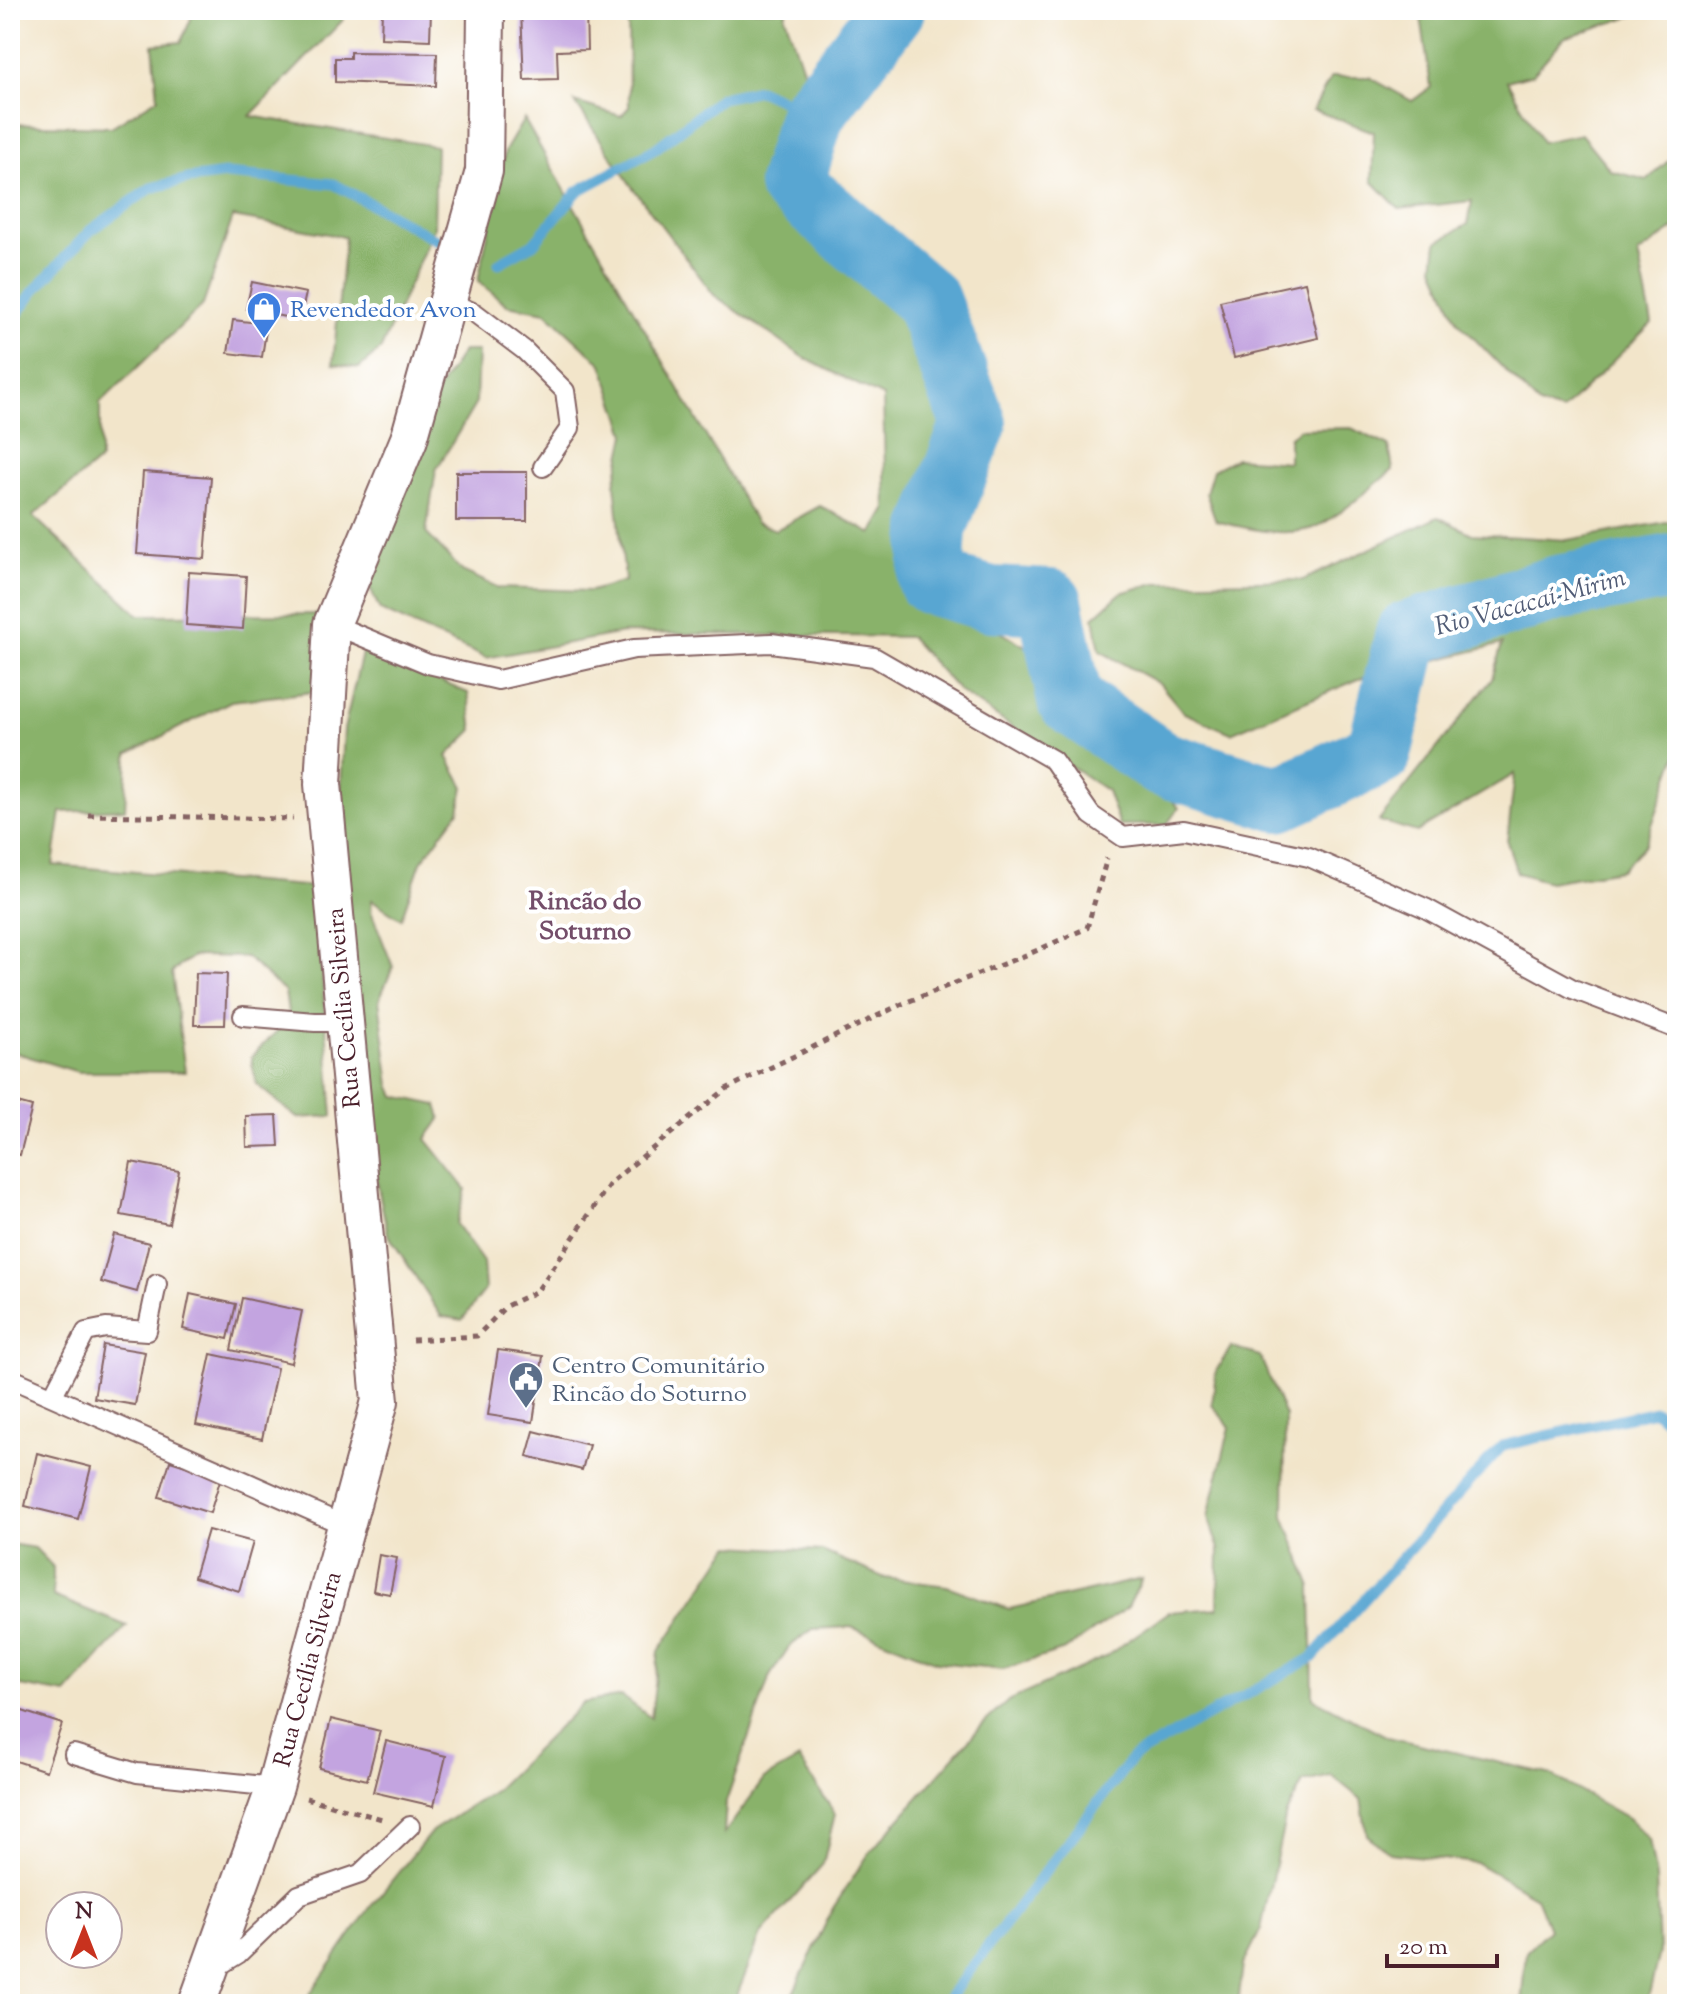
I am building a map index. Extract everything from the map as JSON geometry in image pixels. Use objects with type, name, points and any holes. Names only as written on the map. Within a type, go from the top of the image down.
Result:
[{"type":"street","name":"Rua Cecília Silveira","points":[[203,1988],[275,1787],[380,1401],[323,784],[332,624],[409,439],[484,171],[486,10]]},
{"type":"lane","points":[[447,301],[475,313],[512,341],[565,391],[570,428],[543,467]]},
{"type":"lane","points":[[332,624],[428,664],[498,680],[634,649],[771,643],[874,657],[1053,760],[1091,815],[1123,837],[1184,830],[1309,857],[1425,908],[1573,989],[1677,1029]]},
{"type":"lane","points":[[243,1016],[345,1022]]},
{"type":"lane","points":[[53,1395],[86,1332],[106,1328],[147,1331],[157,1284]]},
{"type":"lane","points":[[10,1378],[346,1526]]},
{"type":"lane","points":[[74,1754],[137,1773],[275,1787]]},
{"type":"lane","points":[[203,1988],[299,1895],[360,1874],[410,1826]]},
{"type":"path","points":[[88,815],[326,818]]},
{"type":"path","points":[[405,1350],[413,1339],[477,1336],[506,1306],[537,1291],[611,1182],[726,1089],[902,1004],[1087,928],[1106,859],[1123,837]]},
{"type":"path","points":[[275,1787],[294,1795],[410,1826]]},
{"type":"green space","points":[[189,10],[341,10],[344,19],[250,116],[436,146],[434,228],[381,349],[359,368],[333,364],[345,237],[233,217],[203,305],[100,403],[100,460],[33,516],[139,615],[330,614],[313,692],[231,701],[128,754],[125,809],[61,812],[53,865],[315,887],[333,1116],[297,1118],[256,1084],[251,1057],[289,1019],[285,992],[246,957],[193,956],[172,972],[185,1072],[78,1072],[10,1051],[10,124],[111,127],[158,98],[153,45],[181,42],[191,19]]},
{"type":"green space","points":[[628,10],[787,10],[785,16],[804,72],[795,144],[779,185],[885,276],[927,343],[952,406],[917,533],[915,583],[1039,654],[1057,713],[1163,789],[1179,808],[1166,825],[1119,825],[1107,791],[959,691],[910,637],[623,633],[486,658],[380,610],[365,577],[427,406],[463,351],[478,351],[476,403],[436,470],[426,533],[462,571],[499,588],[591,591],[625,581],[615,484],[626,434],[602,364],[546,312],[507,305],[478,281],[505,151],[524,119],[756,523],[776,530],[820,506],[872,534],[886,510],[883,397],[806,359],[714,295],[630,184],[575,102],[621,116],[629,107]]},
{"type":"green space","points":[[1420,10],[1641,10],[1638,14],[1564,38],[1533,74],[1507,81],[1542,142],[1581,134],[1611,171],[1647,180],[1677,153],[1677,227],[1638,254],[1652,323],[1562,411],[1539,405],[1458,322],[1434,267],[1437,242],[1468,224],[1472,201],[1399,209],[1372,181],[1374,132],[1313,110],[1331,77],[1369,77],[1412,101],[1431,87]]},
{"type":"green space","points":[[1351,428],[1389,446],[1393,470],[1340,513],[1310,529],[1284,532],[1216,521],[1206,493],[1213,470],[1236,458],[1289,462],[1289,438],[1299,429]]},
{"type":"green space","points":[[1438,517],[1472,534],[1568,540],[1677,520],[1677,754],[1645,845],[1620,870],[1549,882],[1517,873],[1507,842],[1515,774],[1417,832],[1379,821],[1492,679],[1502,644],[1359,679],[1231,733],[1184,713],[1160,684],[1100,651],[1094,617],[1121,593],[1155,583],[1303,580]]},
{"type":"green space","points":[[363,649],[468,693],[473,730],[447,756],[464,787],[459,811],[421,862],[401,919],[372,900],[371,911],[393,967],[379,1000],[390,1085],[395,1096],[437,1105],[441,1118],[426,1139],[466,1189],[456,1224],[483,1262],[485,1290],[462,1320],[441,1316],[388,1234],[364,1121],[338,848],[344,729]]},
{"type":"green space","points":[[1231,1347],[1260,1356],[1285,1416],[1284,1516],[1311,1585],[1313,1698],[1388,1737],[1549,1774],[1628,1818],[1649,1839],[1656,1878],[1659,1952],[1647,2004],[1521,2004],[1526,1952],[1549,1929],[1536,1897],[1477,1863],[1389,1853],[1367,1835],[1361,1799],[1332,1776],[1303,1782],[1286,1814],[1261,1929],[1243,1965],[1238,2004],[788,2004],[833,1908],[870,1852],[983,1724],[1008,1701],[1105,1657],[1169,1612],[1218,1608],[1219,1549],[1208,1517],[1230,1427],[1212,1405],[1216,1371]]},
{"type":"green space","points":[[10,1544],[35,1548],[53,1567],[53,1596],[127,1626],[66,1694],[15,1685],[10,1689]]},
{"type":"green space","points":[[730,1546],[822,1551],[885,1578],[947,1586],[1009,1609],[1142,1579],[1128,1607],[1065,1650],[1003,1669],[937,1662],[851,1627],[813,1629],[789,1647],[770,1676],[726,1802],[724,1834],[764,1779],[799,1759],[835,1814],[823,1864],[761,1934],[736,2004],[303,2004],[371,1906],[432,1831],[494,1791],[583,1703],[622,1696],[651,1718],[659,1651]]},
{"type":"building","points":[[382,10],[431,10],[430,40],[381,38]]},
{"type":"building","points":[[586,10],[587,50],[557,51],[558,79],[524,80],[521,11]]},
{"type":"building","points":[[350,52],[437,53],[436,86],[335,82],[335,58],[350,58]]},
{"type":"building","points":[[252,282],[306,293],[300,320],[246,309]]},
{"type":"building","points":[[1305,282],[1318,338],[1234,358],[1220,301]]},
{"type":"building","points":[[233,320],[267,324],[262,357],[228,353]]},
{"type":"building","points":[[143,472],[211,477],[205,559],[137,554]]},
{"type":"building","points":[[456,472],[527,472],[527,521],[456,521]]},
{"type":"building","points":[[189,572],[246,576],[243,629],[186,625]]},
{"type":"building","points":[[196,973],[227,974],[225,1025],[194,1025]]},
{"type":"building","points":[[10,1101],[32,1107],[20,1155],[10,1153]]},
{"type":"building","points":[[277,1115],[279,1146],[247,1147],[246,1116]]},
{"type":"building","points":[[131,1162],[179,1171],[169,1224],[121,1215]]},
{"type":"building","points":[[114,1234],[149,1243],[137,1292],[101,1282]]},
{"type":"building","points":[[190,1294],[236,1304],[228,1339],[183,1329]]},
{"type":"building","points":[[242,1298],[302,1311],[291,1363],[231,1350]]},
{"type":"building","points":[[103,1345],[145,1352],[135,1405],[94,1398]]},
{"type":"building","points":[[498,1350],[543,1356],[533,1422],[488,1415]]},
{"type":"building","points":[[211,1354],[277,1368],[262,1439],[196,1425]]},
{"type":"building","points":[[534,1431],[589,1445],[582,1470],[527,1456]]},
{"type":"building","points":[[37,1453],[91,1467],[78,1519],[25,1506]]},
{"type":"building","points":[[170,1461],[221,1477],[210,1513],[159,1497]]},
{"type":"building","points":[[208,1530],[253,1542],[239,1591],[194,1577]]},
{"type":"building","points":[[379,1555],[397,1558],[390,1594],[373,1591]]},
{"type":"building","points":[[10,1707],[62,1724],[46,1771],[10,1759]]},
{"type":"building","points":[[331,1719],[380,1731],[367,1780],[319,1768]]},
{"type":"building","points":[[386,1741],[446,1756],[434,1806],[373,1792]]},
{"type":"waterway","name":"Rio Vacacaí-Mirim","points":[[892,10],[812,114],[791,184],[927,300],[974,424],[934,529],[931,582],[991,599],[1050,602],[1070,701],[1162,764],[1279,799],[1379,753],[1408,634],[1558,588],[1677,566]]},
{"type":"waterway","points":[[499,263],[533,244],[578,191],[655,149],[721,98],[759,90],[812,114]]},
{"type":"waterway","points":[[10,324],[34,291],[91,230],[151,188],[188,179],[226,174],[334,184],[444,244]]},
{"type":"waterway","points":[[944,2004],[1133,1757],[1312,1658],[1502,1446],[1655,1411],[1677,1430]]},
{"type":"place","name":"Revendedor Avon","points":[[264,340]]},
{"type":"place","name":"Centro Comunitário Rincão do Soturno","points":[[526,1410]]},
{"type":"district","name":"Rincão do Soturno","points":[[585,915]]}]
